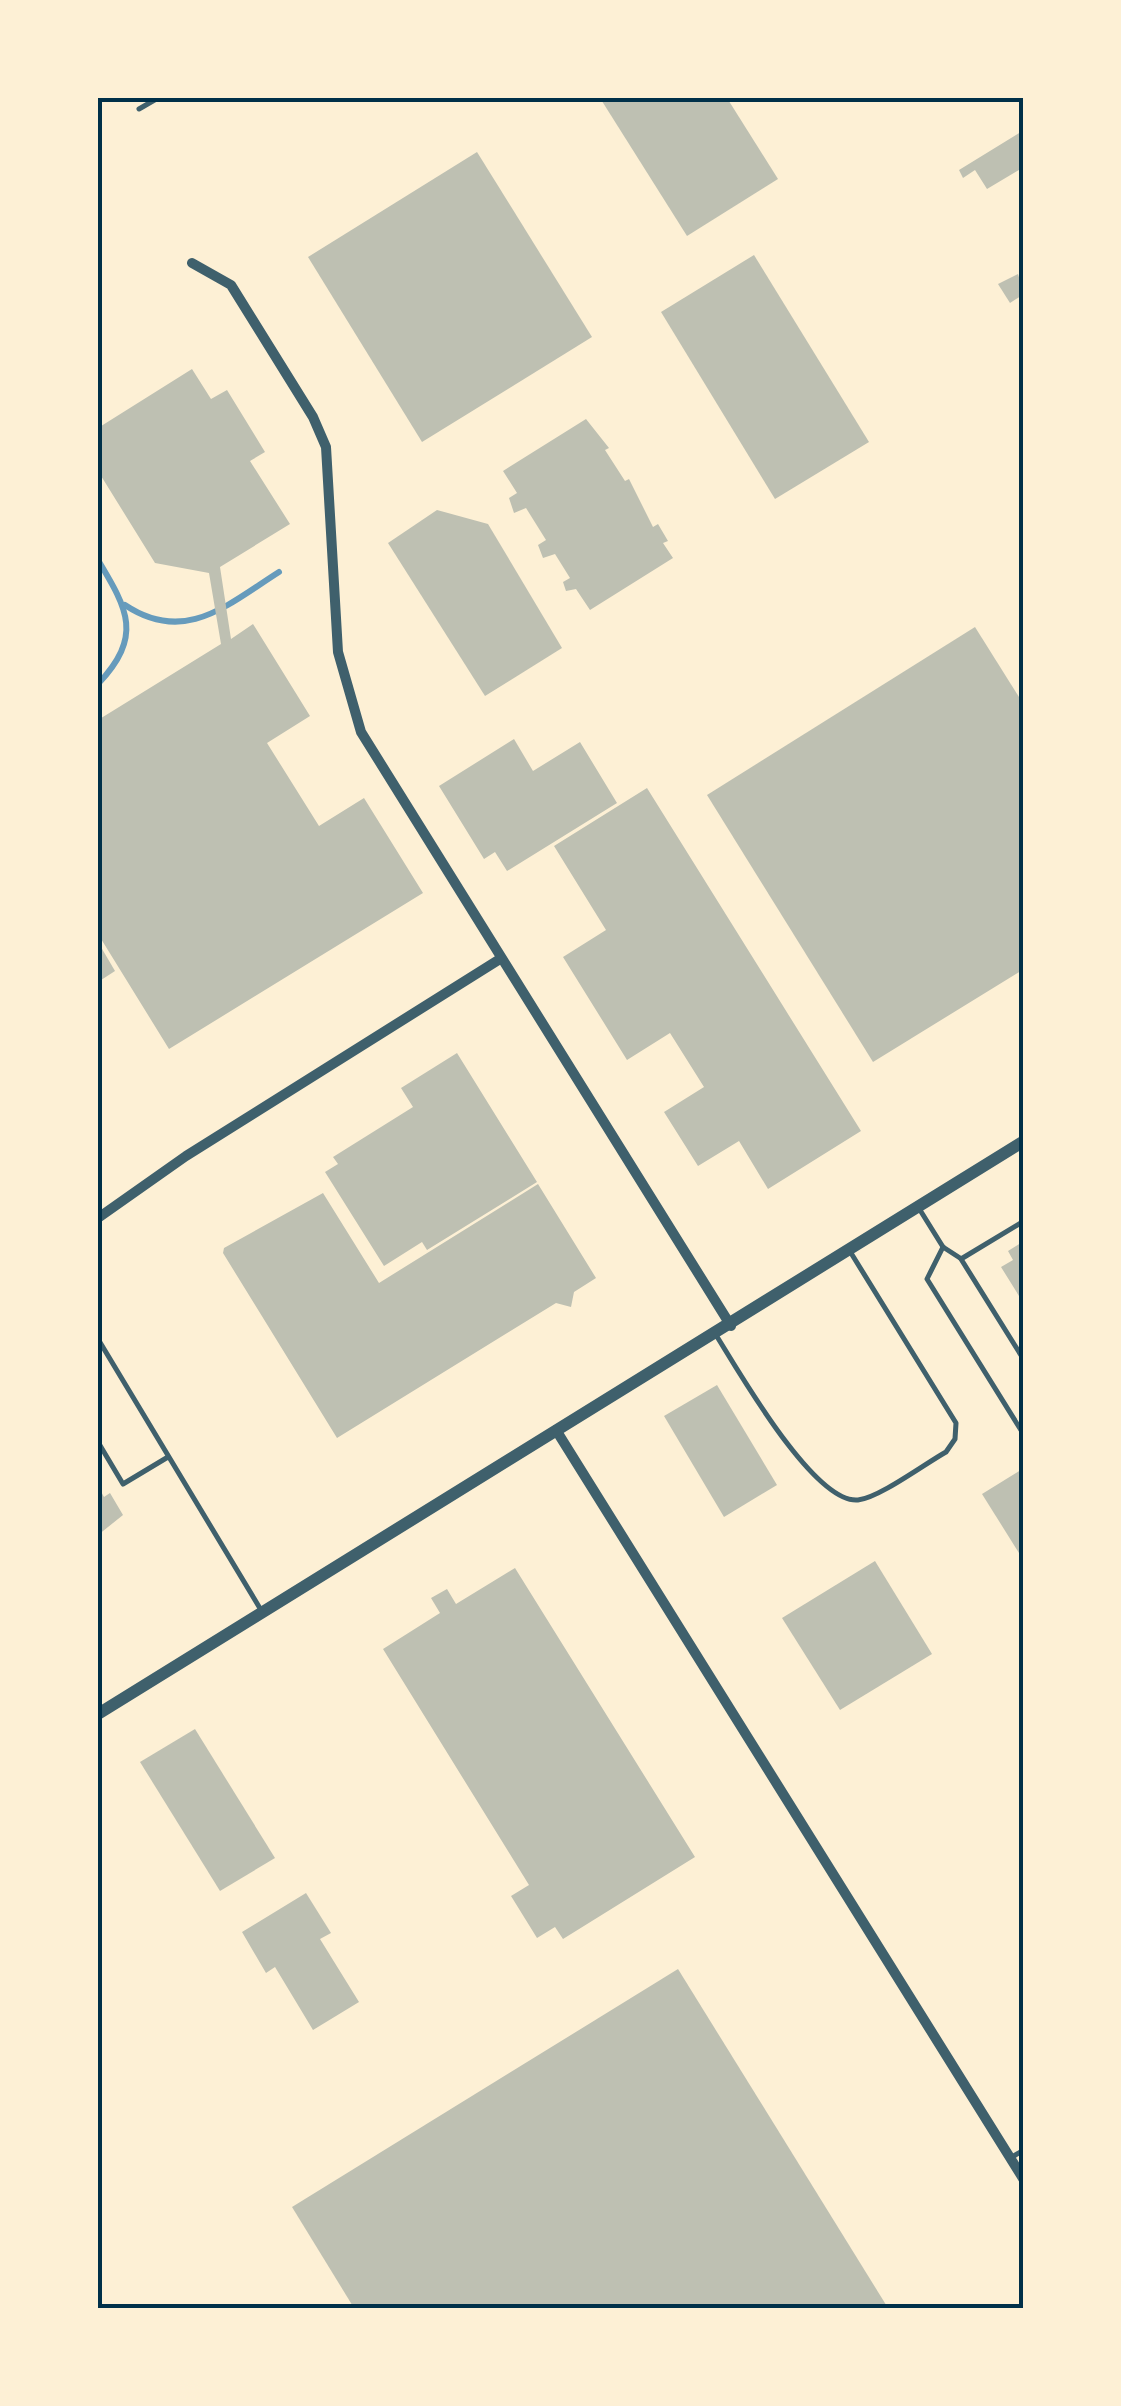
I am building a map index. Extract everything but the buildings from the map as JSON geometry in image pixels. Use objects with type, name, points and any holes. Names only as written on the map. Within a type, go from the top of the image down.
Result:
[{"type":"street","points":[[192,263],[231,285],[313,417],[330,470],[338,652],[361,732],[731,1326]]},
{"type":"street","points":[[98,1218],[210,1141],[500,959]]},
{"type":"street","points":[[98,1714],[731,1326],[1024,1141]]},
{"type":"street","points":[[556,1430],[1024,2180]]},
{"type":"lane","points":[[139,109],[158,98]]},
{"type":"lane","points":[[919,1207],[943,1247],[961,1259],[1024,1360]]},
{"type":"lane","points":[[961,1259],[1024,1221]]},
{"type":"lane","points":[[943,1247],[926,1280],[1024,1434]]},
{"type":"lane","points":[[716,1335],[788,1449],[844,1498],[861,1500],[946,1452],[955,1440],[956,1423],[850,1251]]},
{"type":"lane","points":[[98,1343],[262,1612]]},
{"type":"lane","points":[[98,1442],[122,1484],[168,1457]]},
{"type":"lane","points":[[1010,2158],[1024,2150]]},
{"type":"waterway","points":[[98,560],[117,594],[126,623],[121,651],[98,684]]},
{"type":"waterway","points":[[125,605],[147,616],[186,621],[223,607],[279,572]]}]
